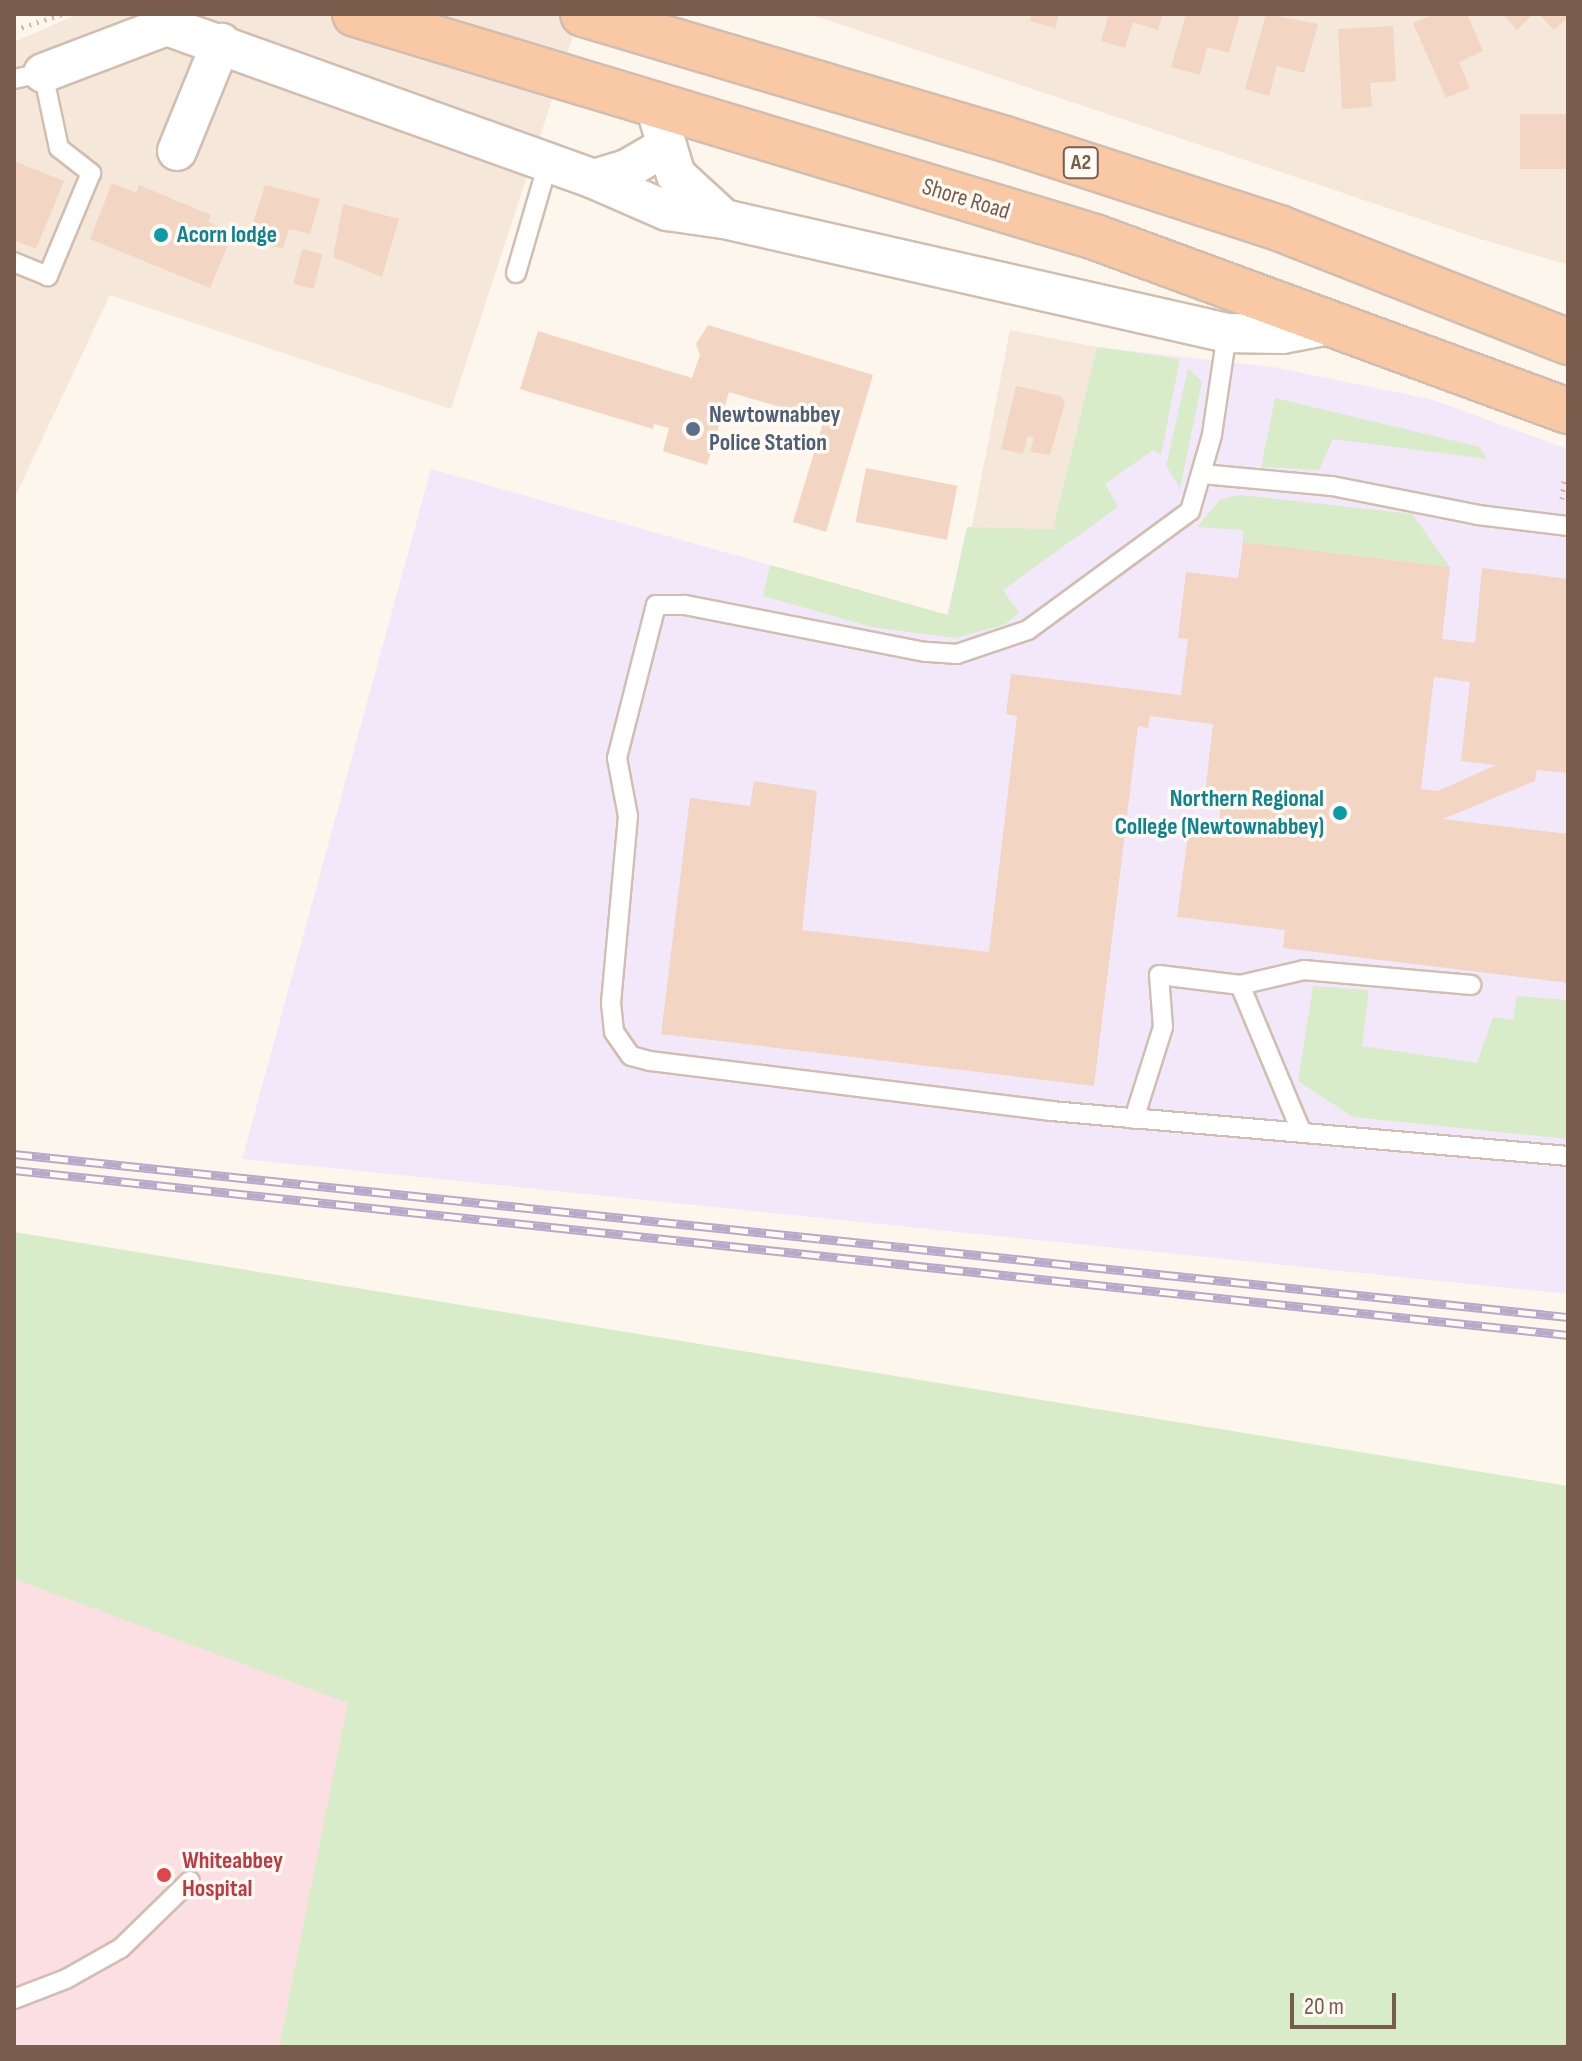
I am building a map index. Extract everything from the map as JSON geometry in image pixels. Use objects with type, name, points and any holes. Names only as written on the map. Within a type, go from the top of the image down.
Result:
[{"type":"highway","name":"Shore Road","points":[[355,14],[660,127],[1095,237],[1568,411]]},
{"type":"highway","name":"A2","points":[[583,14],[1005,139],[1279,228],[1568,342]]},
{"type":"street","points":[[29,76],[167,26],[221,43],[351,96],[594,179],[667,211],[724,219],[1227,333],[1282,334],[1329,325]]},
{"type":"street","points":[[177,151],[221,43]]},
{"type":"street","points":[[594,179],[627,169],[660,127]]},
{"type":"street","points":[[660,127],[676,175],[724,219]]},
{"type":"lane","points":[[14,262],[48,276],[91,173],[59,148],[29,76]]},
{"type":"lane","points":[[516,273],[548,163]]},
{"type":"lane","points":[[1227,333],[1202,474],[1190,511],[1041,621],[957,654],[925,652],[685,605],[656,605],[617,758],[628,816],[611,1003],[614,1032],[631,1056],[650,1061],[1134,1119],[1568,1156]]},
{"type":"lane","points":[[1202,474],[1332,486],[1478,515],[1568,526]]},
{"type":"lane","points":[[1134,1119],[1163,1027],[1159,975],[1240,985],[1304,970],[1471,985]]},
{"type":"lane","points":[[1240,985],[1302,1133]]},
{"type":"lane","points":[[14,1999],[66,1979],[121,1948],[190,1881]]},
{"type":"path","points":[[14,30],[62,14]]},
{"type":"path","points":[[1562,499],[1564,480]]},
{"type":"shaded area","points":[[78,14],[580,14],[451,409],[110,295],[14,499],[14,42]]},
{"type":"shaded area","points":[[809,14],[1568,14],[1568,265],[1477,238]]},
{"type":"shaded area","points":[[1010,330],[1097,347],[1059,545],[971,528]]},
{"type":"shaded area","points":[[1097,347],[1273,367],[1430,399],[1568,449],[1568,1294],[242,1159],[431,469],[947,615],[967,527],[1053,529]]},
{"type":"shaded area","name":"Whiteabbey Hospital","points":[[14,1579],[349,1702],[279,2047],[14,2047]]},
{"type":"green space","points":[[1097,347],[1180,359],[1161,455],[1153,450],[1105,484],[1118,507],[1003,590],[1019,613],[1004,625],[955,638],[872,627],[763,596],[770,565],[948,615],[967,527],[1053,529]]},
{"type":"green space","points":[[1188,368],[1202,382],[1180,488],[1166,466]]},
{"type":"green space","points":[[1275,398],[1480,447],[1487,459],[1333,439],[1319,470],[1261,467]]},
{"type":"green space","points":[[1240,495],[1412,514],[1450,567],[1243,542],[1243,530],[1197,527],[1221,499]]},
{"type":"green space","points":[[1313,986],[1369,990],[1362,1046],[1477,1063],[1493,1017],[1513,1020],[1517,996],[1568,1000],[1568,1139],[1353,1117],[1298,1081]]},
{"type":"green space","points":[[14,1232],[1568,1486],[1568,2047],[279,2047],[348,1703],[14,1579]]},
{"type":"building","points":[[1032,14],[1059,14],[1055,28],[1030,21]]},
{"type":"building","points":[[1109,14],[1163,14],[1158,30],[1133,22],[1125,48],[1101,41]]},
{"type":"building","points":[[1186,14],[1240,14],[1229,53],[1207,47],[1200,75],[1171,67]]},
{"type":"building","points":[[1266,14],[1318,24],[1304,73],[1277,66],[1269,96],[1245,89]]},
{"type":"building","points":[[1434,14],[1467,14],[1483,51],[1459,62],[1470,88],[1446,98],[1413,23]]},
{"type":"building","points":[[1503,14],[1533,14],[1517,30]]},
{"type":"building","points":[[1539,14],[1568,14],[1568,17],[1554,30]]},
{"type":"building","points":[[1393,26],[1396,81],[1370,83],[1372,107],[1342,109],[1338,29]]},
{"type":"building","points":[[1520,114],[1568,114],[1568,169],[1520,169]]},
{"type":"building","points":[[14,161],[64,181],[36,249],[14,240]]},
{"type":"building","name":"Acorn lodge","points":[[112,183],[136,193],[139,185],[211,215],[208,222],[233,232],[210,288],[90,239]]},
{"type":"building","points":[[265,185],[320,199],[310,234],[289,229],[283,248],[266,245],[270,224],[265,240],[255,241],[254,220]]},
{"type":"building","points":[[343,204],[399,219],[382,277],[333,257]]},
{"type":"building","points":[[302,249],[322,254],[314,289],[293,284]]},
{"type":"building","name":"Newtownabbey Police Station","points":[[708,325],[873,375],[826,532],[793,522],[824,420],[729,392],[707,465],[663,451],[669,428],[654,424],[653,429],[520,389],[538,331],[692,378],[700,355],[696,344]]},
{"type":"building","points":[[1016,386],[1061,396],[1065,403],[1050,455],[1030,452],[1034,437],[1028,436],[1023,454],[1001,449]]},
{"type":"building","points":[[866,468],[957,486],[947,540],[856,522]]},
{"type":"building","name":"Northern Regional College (Newtownabbey)","points":[[1243,542],[1450,567],[1442,639],[1475,643],[1482,568],[1568,579],[1568,773],[1537,770],[1535,781],[1443,819],[1568,834],[1568,983],[1283,948],[1285,930],[1177,917],[1188,835],[1217,838],[1221,804],[1204,802],[1213,724],[1150,716],[1148,728],[1138,726],[1094,1086],[661,1034],[690,798],[750,806],[754,781],[817,791],[802,930],[989,952],[1017,716],[1006,714],[1011,674],[1181,695],[1188,639],[1178,638],[1186,572],[1238,578]],"holes":[[[1434,677],[1470,682],[1461,761],[1496,765],[1438,791],[1421,789]]]},
{"type":"railway","points":[[14,1154],[1568,1317]]},
{"type":"railway","points":[[14,1170],[1568,1335]]},
{"type":"place","name":"Acorn lodge","points":[[161,235]]},
{"type":"place","name":"Newtownabbey Police Station","points":[[693,429]]},
{"type":"place","name":"Northern Regional College (Newtownabbey)","points":[[1340,813]]},
{"type":"place","name":"Whiteabbey Hospital","points":[[164,1875]]}]
